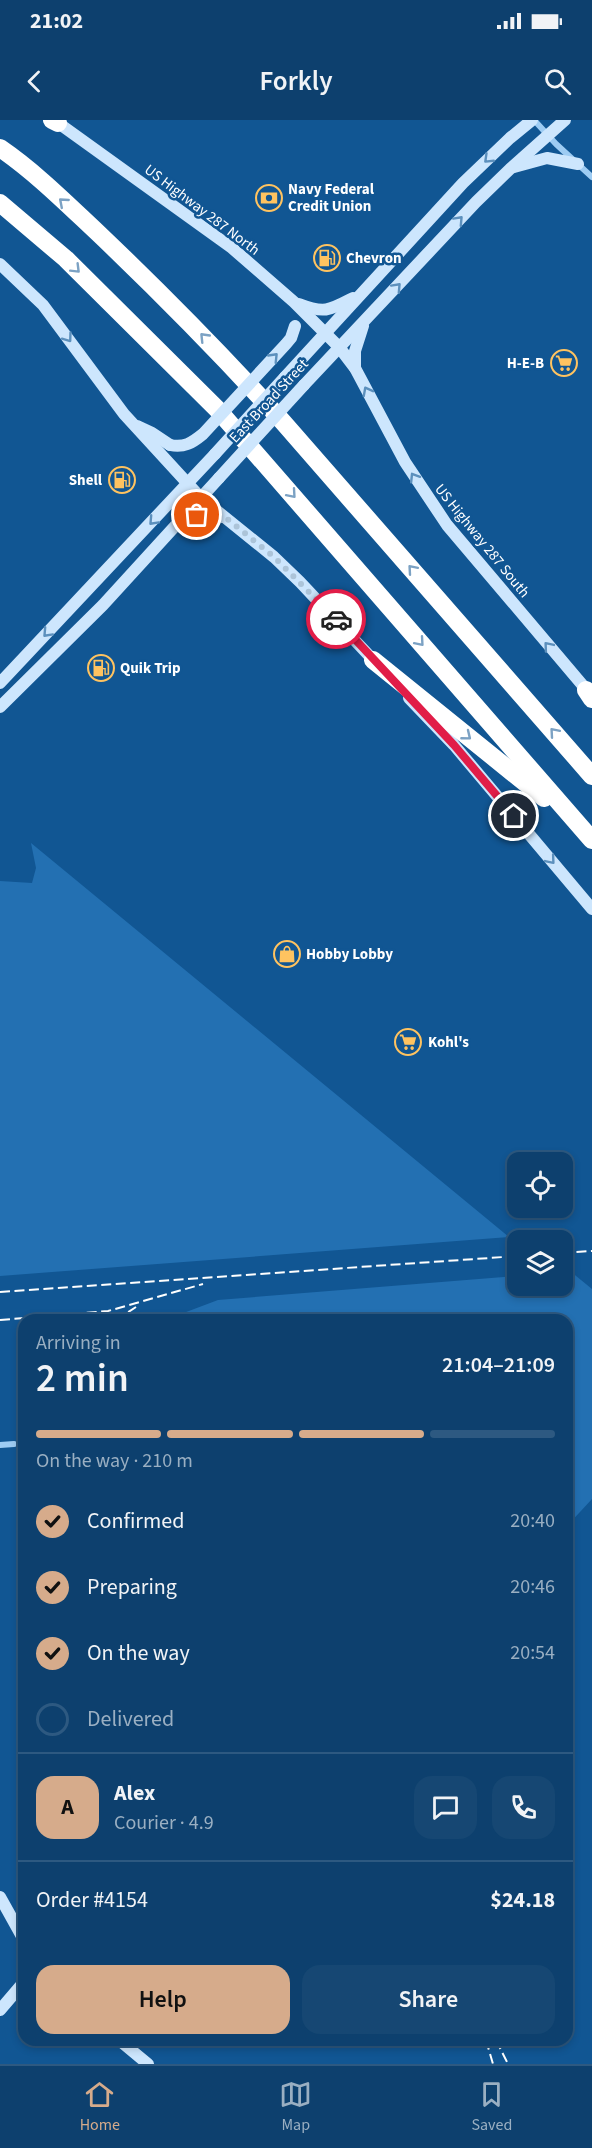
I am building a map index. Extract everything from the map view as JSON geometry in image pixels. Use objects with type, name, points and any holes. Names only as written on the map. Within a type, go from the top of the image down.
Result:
[{"type":"highway","points":[[0,148],[66,203],[161,293],[244,379],[592,776]]},
{"type":"highway","points":[[0,203],[66,259],[218,410],[586,834]]},
{"type":"highway","points":[[373,660],[586,834]]},
{"type":"main road","name":"East Broad Street","points":[[0,683],[216,454],[463,183],[533,120]]},
{"type":"main road","name":"East Broad Street","points":[[0,707],[103,604],[339,347],[510,169],[565,120]]},
{"type":"main road","name":"US Highway 287 North","points":[[55,121],[232,248],[294,302],[325,334]]},
{"type":"main road","points":[[510,169],[547,158],[578,164]]},
{"type":"main road","points":[[0,264],[43,305],[111,397],[188,484],[201,498],[274,557],[300,582],[454,745],[592,909]]},
{"type":"main road","points":[[133,424],[170,445],[183,446],[192,443],[203,434],[291,338],[295,326],[294,302],[324,311],[359,295]]},
{"type":"main road","points":[[355,368],[358,337],[366,320]]},
{"type":"main road","name":"US Highway 287 South","points":[[325,334],[339,347],[355,368],[405,462],[447,525],[590,695]]},
{"type":"main road","points":[[168,535],[197,515],[225,517]]},
{"type":"main road","points":[[88,590],[103,604]]},
{"type":"main road","points":[[0,1897],[18,1931]]},
{"type":"main road","points":[[0,2010],[18,1989]]},
{"type":"main road","points":[[126,2046],[148,2064]]},
{"type":"street","points":[[533,120],[592,177]]},
{"type":"street","points":[[0,1445],[14,1444]]},
{"type":"shaded area","points":[[31,843],[507,1237],[0,1276],[0,881],[32,883],[36,868]]},
{"type":"shaded area","points":[[573,1273],[592,1289],[592,1499],[573,1520],[573,1314],[181,1314],[218,1300],[507,1277],[507,1296],[573,1296]]},
{"type":"railway","points":[[573,1252],[592,1251]]},
{"type":"railway","points":[[0,1292],[507,1257]]},
{"type":"railway","points":[[72,1314],[108,1311],[203,1284]]},
{"type":"railway","points":[[125,1314],[136,1307]]},
{"type":"railway","points":[[0,1320],[18,1318]]},
{"type":"railway","points":[[488,2046],[493,2064]]},
{"type":"railway","points":[[499,2046],[508,2064]]},
{"type":"way so far","points":[[197,515],[225,517],[274,557],[336,619]]},
{"type":"place","name":"Navy Federal Credit Union","points":[[269,198]]},
{"type":"place","name":"Chevron","points":[[327,258]]},
{"type":"place","name":"H-E-B","points":[[564,363]]},
{"type":"place","name":"Shell","points":[[122,480]]},
{"type":"place","name":"Quik Trip","points":[[101,668]]},
{"type":"place","name":"Hobby Lobby","points":[[287,954]]},
{"type":"place","name":"Kohl's","points":[[408,1042]]},
{"type":"route","points":[[336,619],[454,745],[514,816]]}]
